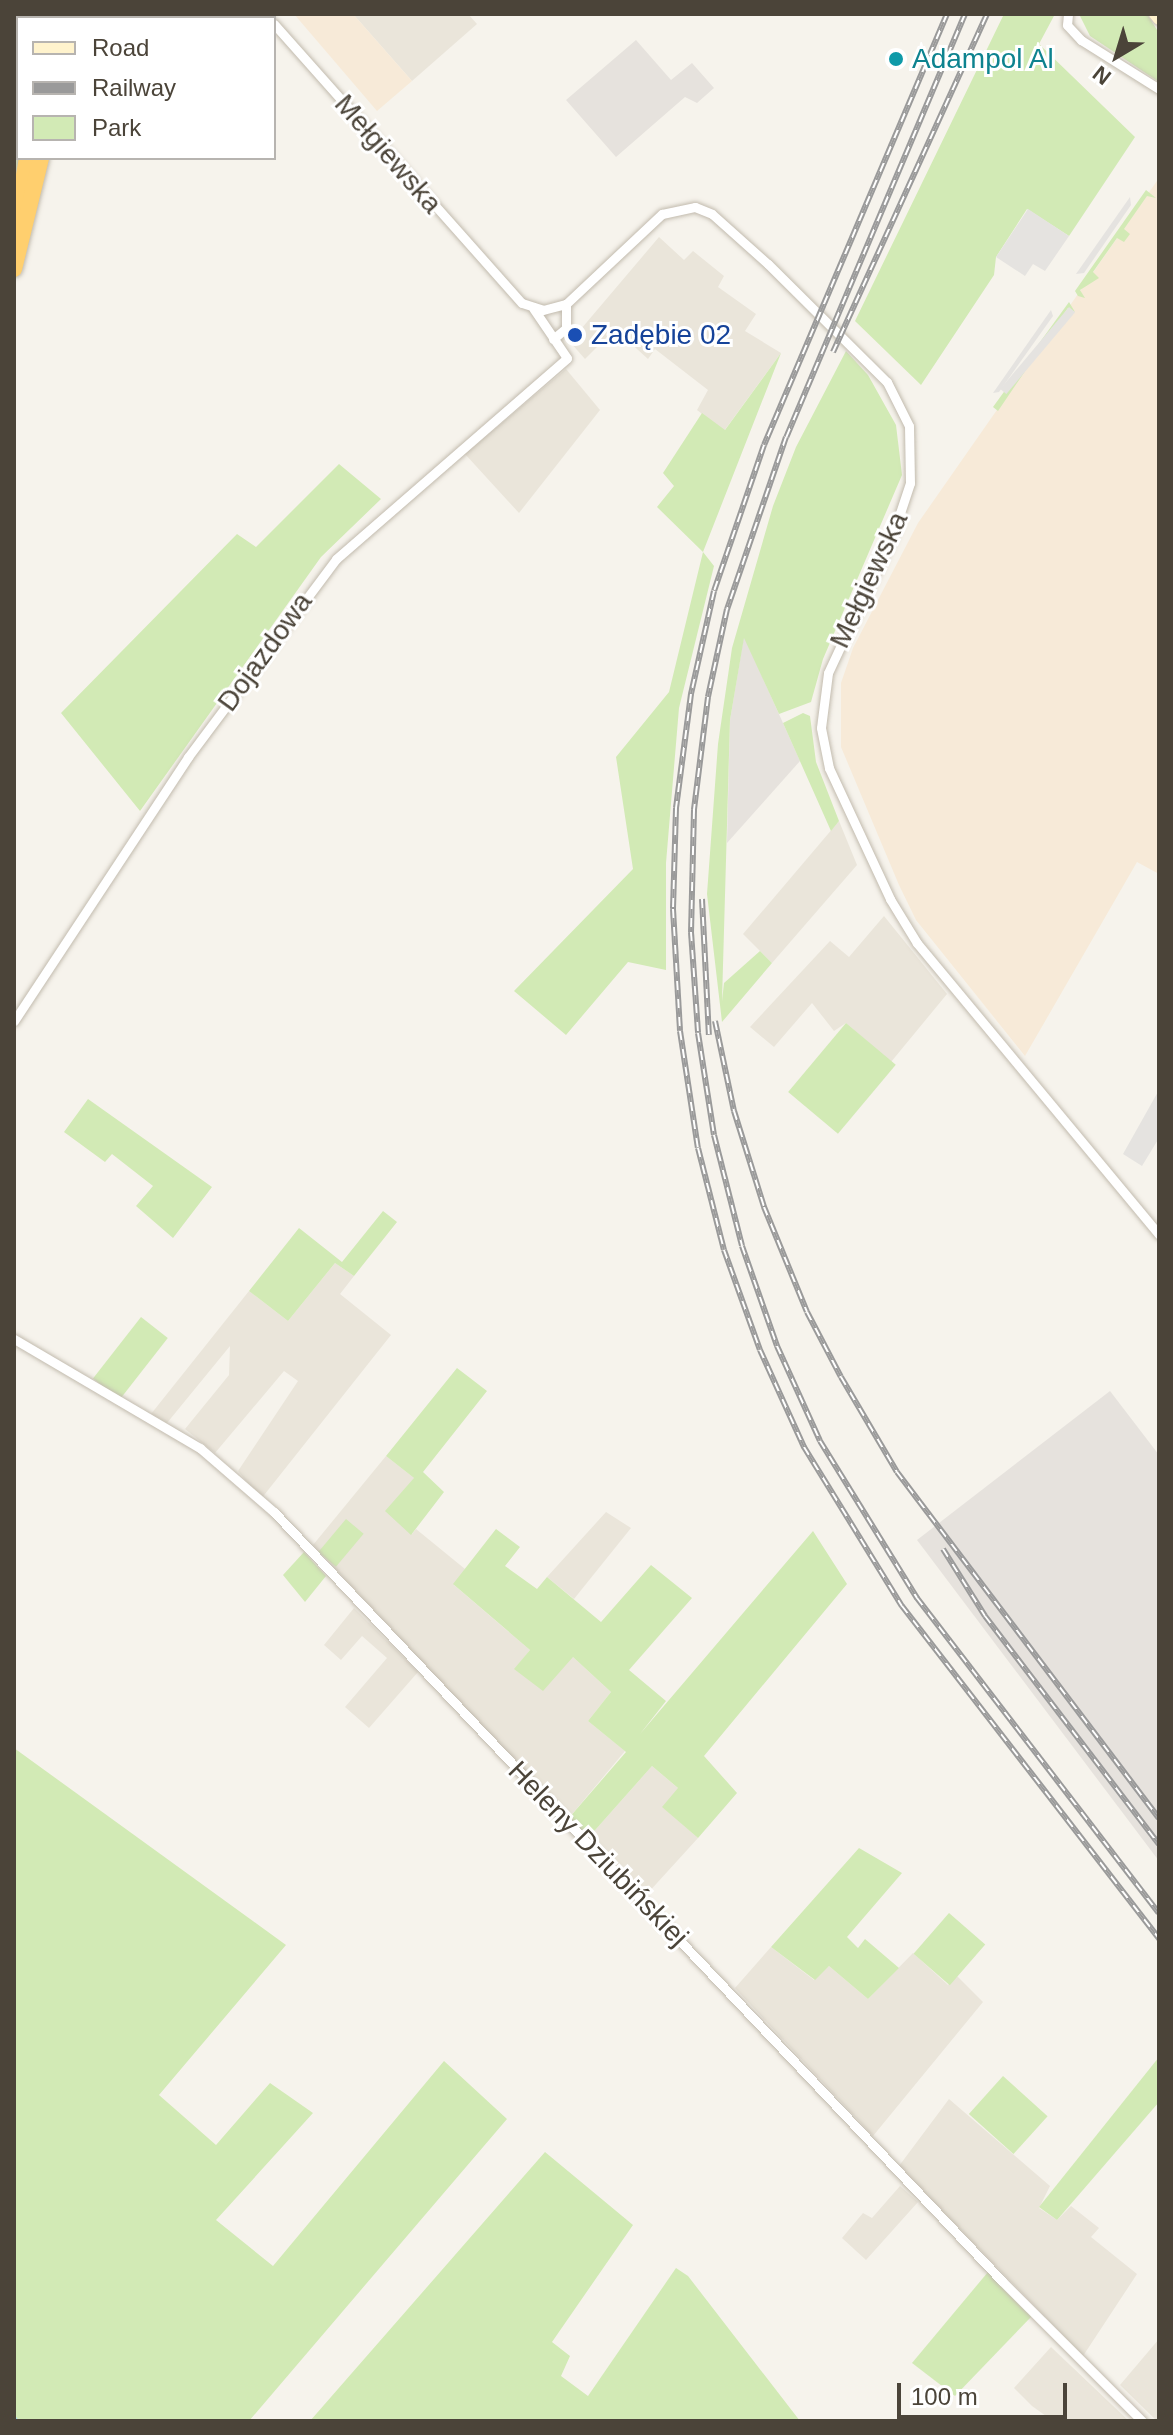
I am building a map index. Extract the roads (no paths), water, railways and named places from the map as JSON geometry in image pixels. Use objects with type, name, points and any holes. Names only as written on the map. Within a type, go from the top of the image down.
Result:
[{"type":"highway","points":[[14,234],[27,160]]},
{"type":"highway","points":[[14,269],[41,160]]},
{"type":"street","points":[[1068,14],[1067,25],[1081,40],[1159,89]]},
{"type":"street","name":"Mełgiewska","points":[[276,26],[512,296],[533,308],[553,339]]},
{"type":"street","name":"Mełgiewska","points":[[566,304],[662,214],[695,207],[712,214],[768,264],[893,390],[909,426],[910,483],[901,516],[828,673],[821,728],[829,768],[890,899],[917,943],[1159,1235]]},
{"type":"street","points":[[533,308],[566,304],[566,328],[553,339]]},
{"type":"street","name":"Dojazdowa","points":[[14,1021],[188,757],[316,582],[405,496],[567,358],[553,339]]},
{"type":"street","name":"Heleny Dziubińskiej","points":[[14,1339],[196,1445],[274,1512],[992,2271],[1142,2421]]},
{"type":"waterway","points":[[14,2417],[17,2421]]},
{"type":"railway","points":[[947,14],[764,445],[714,591],[691,694],[676,808],[673,909],[680,1031],[698,1148],[724,1250],[760,1350],[804,1447],[902,1606],[1159,1939]]},
{"type":"railway","points":[[965,14],[786,437],[727,609],[708,697],[694,810],[691,932],[698,1033],[714,1135],[742,1246],[777,1346],[820,1441],[917,1598],[1159,1913]]},
{"type":"railway","points":[[833,352],[987,14]]},
{"type":"railway","points":[[702,899],[709,1035]]},
{"type":"railway","points":[[715,1021],[734,1111],[764,1207],[807,1312],[841,1377],[897,1472],[1159,1818]]},
{"type":"railway","points":[[943,1549],[985,1616],[1159,1844]]},
{"type":"place","name":"Adampol Al","points":[[896,59]]},
{"type":"place","name":"Zadębie 02","points":[[575,335]]}]
